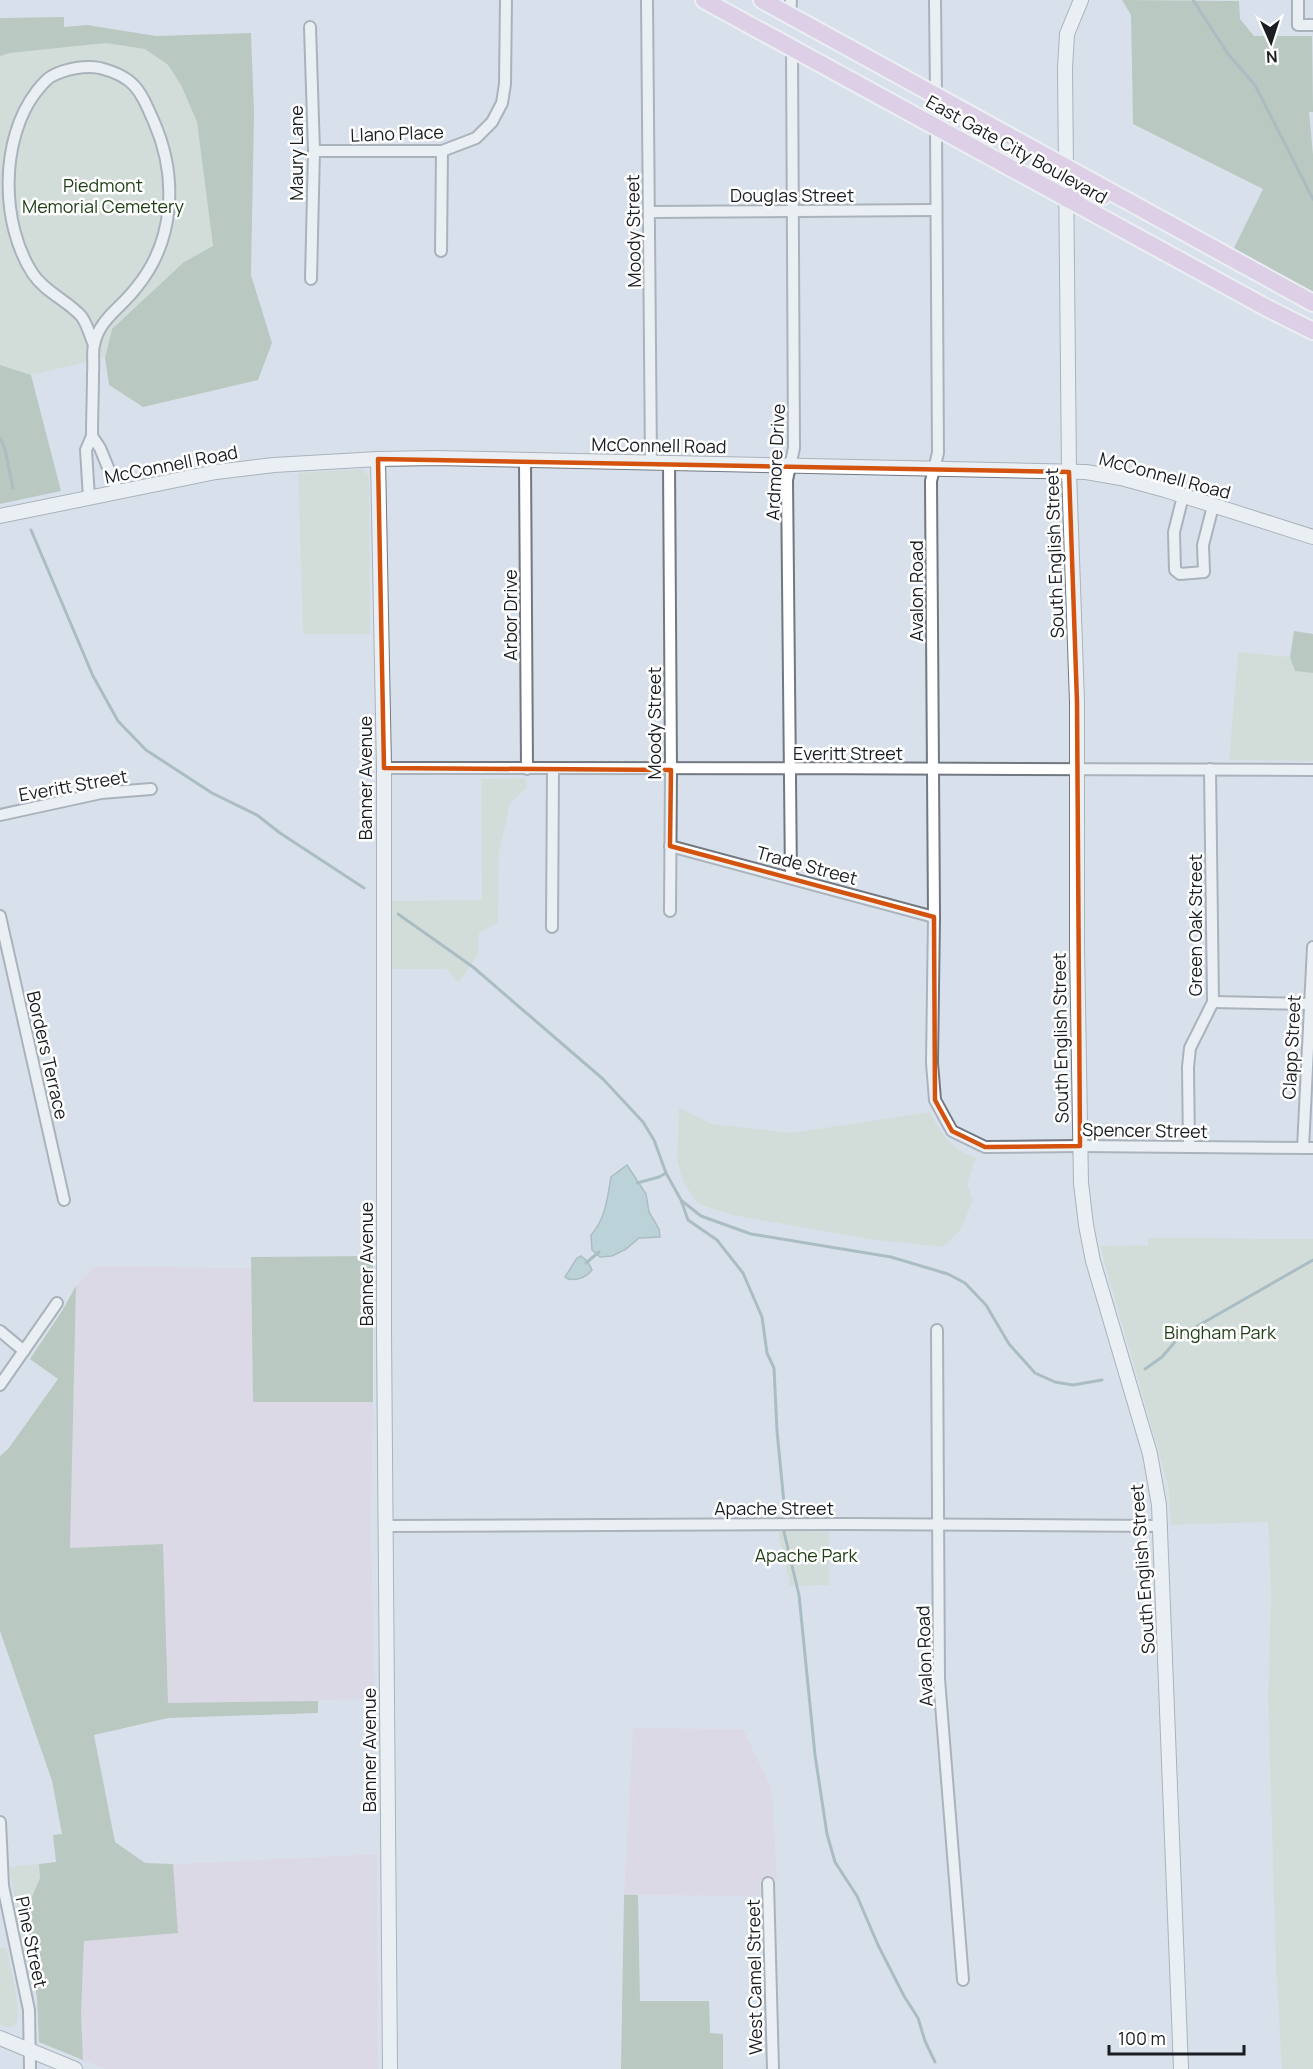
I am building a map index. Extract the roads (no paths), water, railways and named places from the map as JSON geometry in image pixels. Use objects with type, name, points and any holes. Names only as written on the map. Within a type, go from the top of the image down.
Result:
[{"type":"main road","name":"East Gate City Boulevard","points":[[704,0],[1313,331]]},
{"type":"main road","name":"East Gate City Boulevard","points":[[762,0],[791,8],[936,96],[1313,303]]},
{"type":"main road","points":[[981,152],[1004,158],[1037,176],[1050,178],[1067,169]]},
{"type":"main road","points":[[1067,199],[1075,190],[1088,189],[1154,216]]},
{"type":"street","name":"Llano Place","points":[[314,151],[442,151],[476,138],[492,122],[502,103],[505,84],[506,0]]},
{"type":"street","name":"Moody Street","points":[[647,0],[651,463]]},
{"type":"street","points":[[934,0],[936,96]]},
{"type":"street","name":"South English Street","points":[[1081,0],[1067,34],[1065,68],[1069,472],[1078,767],[1077,947],[1080,1146],[1083,1206],[1089,1242],[1149,1454],[1161,1526],[1181,2069]]},
{"type":"street","points":[[1298,0],[1298,25],[1313,25]]},
{"type":"street","name":"Maury Lane","points":[[310,27],[314,151],[311,279]]},
{"type":"street","name":"Ardmore Drive","points":[[791,878],[788,480],[794,448],[792,48]]},
{"type":"street","points":[[89,498],[86,450],[92,436],[94,345],[105,319],[136,289],[157,257],[167,226],[170,188],[162,141],[140,90],[118,73],[88,66],[50,76],[26,104],[10,142],[5,176],[8,211],[19,247],[33,275],[81,316],[94,345]]},
{"type":"street","name":"Avalon Road","points":[[933,1057],[932,482],[938,453],[936,126]]},
{"type":"street","points":[[441,251],[442,151]]},
{"type":"street","name":"Douglas Street","points":[[650,212],[935,210]]},
{"type":"street","points":[[92,436],[100,448],[118,492]]},
{"type":"street","name":"McConnell Road","points":[[0,516],[180,478],[253,467],[378,459],[525,460],[1086,472],[1121,478],[1313,537]]},
{"type":"street","name":"Banner Avenue","points":[[378,459],[384,768],[384,1331],[390,2069]]},
{"type":"street","name":"Arbor Drive","points":[[525,460],[527,769]]},
{"type":"street","name":"Moody Street","points":[[669,463],[670,911]]},
{"type":"street","points":[[1183,496],[1174,532],[1175,570],[1180,574],[1203,572],[1203,545],[1213,506]]},
{"type":"street","name":"Everitt Street","points":[[384,768],[790,770],[1078,767],[1313,770]]},
{"type":"street","points":[[552,927],[553,769]]},
{"type":"street","name":"Green Oak Street","points":[[1189,1147],[1188,1067],[1190,1048],[1213,1002],[1210,769]]},
{"type":"street","name":"Everitt Street","points":[[0,815],[101,793],[152,789]]},
{"type":"street","name":"Trade Street","points":[[670,846],[934,917]]},
{"type":"street","name":"Borders Terrace","points":[[0,916],[64,1200]]},
{"type":"street","name":"Clapp Street","points":[[1308,1148],[1313,947]]},
{"type":"street","points":[[1213,1002],[1311,1004]]},
{"type":"street","name":"Spencer Street","points":[[933,1057],[935,1100],[952,1131],[985,1147],[1308,1148]]},
{"type":"street","points":[[0,1385],[57,1303]]},
{"type":"street","name":"Avalon Road","points":[[937,1329],[939,1679],[963,1980]]},
{"type":"street","points":[[0,1331],[24,1351]]},
{"type":"street","name":"Apache Street","points":[[387,1526],[547,1524],[1161,1526]]},
{"type":"street","name":"Pine Street","points":[[0,1822],[2,1886],[28,2010],[30,2069]]},
{"type":"street","name":"West Camel Street","points":[[768,1883],[772,2069]]},
{"type":"street","points":[[0,2038],[75,2069]]},
{"type":"waterway","points":[[1193,0],[1228,54],[1255,85],[1313,199]]},
{"type":"waterway","points":[[0,438],[5,449],[13,488]]},
{"type":"waterway","points":[[31,530],[93,676],[118,721],[146,750],[212,793],[257,815],[280,833],[364,888]]},
{"type":"waterway","points":[[398,914],[473,967],[603,1079],[643,1122],[654,1140],[666,1173],[681,1200],[688,1220],[717,1240],[743,1273],[762,1317],[767,1353],[774,1368],[784,1503]]},
{"type":"waterway","points":[[637,1183],[666,1173]]},
{"type":"waterway","points":[[682,1201],[701,1216],[751,1234],[891,1257],[948,1274],[965,1283],[986,1305],[1009,1344],[1035,1373],[1055,1382],[1073,1385],[1102,1380]]},
{"type":"waterway","points":[[586,1263],[599,1252]]},
{"type":"waterway","points":[[1145,1369],[1162,1357],[1180,1336],[1313,1260]]},
{"type":"waterway","points":[[784,1532],[799,1595],[815,1755],[827,1834],[835,1862],[857,1896],[878,1945],[918,2018],[935,2062]]},
{"type":"park label","name":"Piedmont Memorial Cemetery","points":[[103,195]]},
{"type":"park label","name":"Bingham Park","points":[[1220,1332]]},
{"type":"park label","name":"Apache Park","points":[[806,1555]]}]
